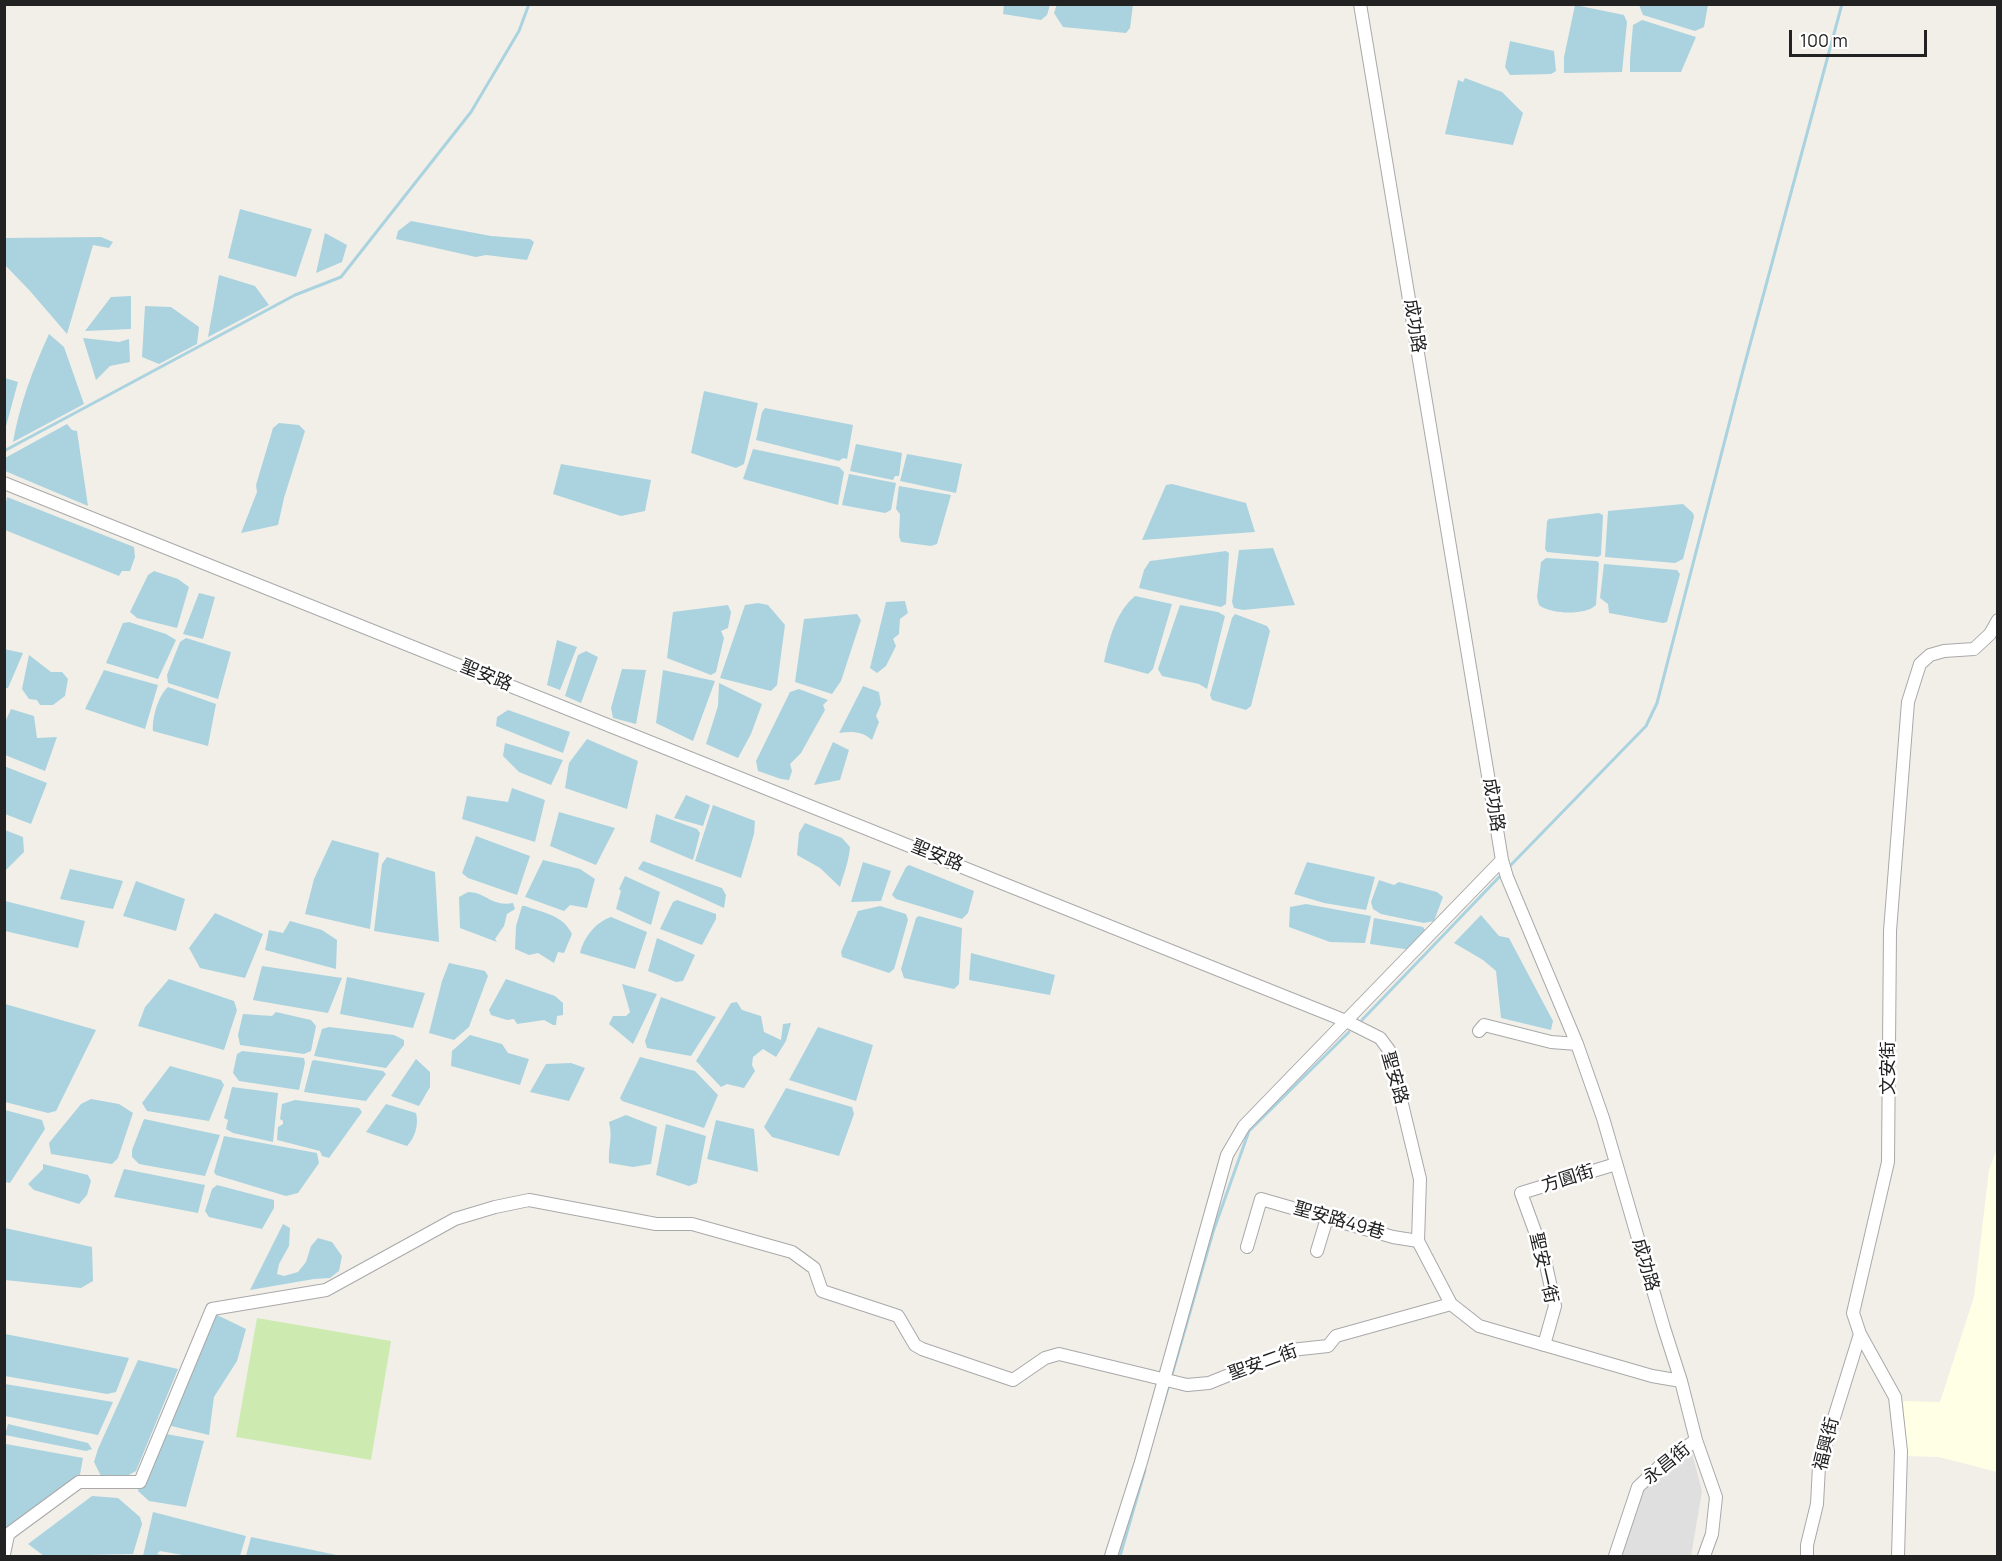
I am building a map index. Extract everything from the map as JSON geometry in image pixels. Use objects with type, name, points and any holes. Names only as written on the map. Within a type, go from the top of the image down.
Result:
[{"type":"street","name":"成功路","points":[[1360,4],[1504,867],[1577,1044],[1603,1118],[1664,1328],[1682,1381],[1696,1440],[1716,1497],[1712,1534],[1704,1557]]},
{"type":"street","name":"聖安路","points":[[4,483],[1346,1021],[1380,1038],[1389,1050],[1420,1179],[1418,1241],[1451,1304],[1479,1326],[1652,1376],[1682,1381]]},
{"type":"street","name":"文安街","points":[[1898,1557],[1901,1451],[1895,1397],[1860,1334],[1853,1312],[1888,1162],[1890,931],[1908,702],[1920,664],[1930,655],[1944,651],[1974,649],[1990,634],[1998,620]]},
{"type":"street","points":[[1111,1557],[1168,1380],[1227,1155],[1244,1126],[1346,1021],[1504,867]]},
{"type":"street","points":[[1479,1031],[1484,1025],[1551,1042],[1577,1044]]},
{"type":"street","name":"方圓街","points":[[1521,1193],[1616,1164]]},
{"type":"street","name":"聖安一街","points":[[1521,1193],[1544,1256],[1555,1306],[1544,1345]]},
{"type":"street","name":"聖安路49巷","points":[[1247,1247],[1261,1199],[1393,1237],[1418,1241]]},
{"type":"street","name":"聖安二街","points":[[4,1554],[8,1535],[11,1532],[79,1482],[140,1482],[212,1309],[326,1290],[455,1219],[529,1200],[656,1224],[692,1224],[792,1252],[814,1268],[822,1291],[897,1316],[915,1345],[1013,1380],[1045,1358],[1059,1354],[1187,1384],[1209,1383],[1291,1350],[1328,1346],[1336,1336],[1451,1304]]},
{"type":"street","points":[[1317,1251],[1327,1218]]},
{"type":"street","name":"福興街","points":[[1807,1557],[1807,1545],[1817,1503],[1819,1466],[1860,1334]]},
{"type":"street","name":"永昌街","points":[[1615,1557],[1638,1487],[1661,1465],[1696,1440]]},
{"type":"shaded area","points":[[1997,1149],[1997,1472],[1939,1457],[1907,1456],[1903,1401],[1940,1402],[1974,1297],[1989,1170]]},
{"type":"shaded area","points":[[1680,1451],[1692,1453],[1702,1491],[1691,1556],[1617,1556],[1633,1500]]},
{"type":"green space","points":[[257,1318],[391,1341],[371,1460],[236,1437]]},
{"type":"water","points":[[1004,4],[1050,5],[1047,15],[1041,20],[1003,14]]},
{"type":"water","points":[[1057,4],[1133,5],[1130,28],[1126,33],[1063,27],[1054,13]]},
{"type":"water","points":[[1575,5],[1624,15],[1627,22],[1622,72],[1564,73],[1564,57]]},
{"type":"water","points":[[1639,5],[1708,5],[1704,27],[1695,31],[1643,15]]},
{"type":"water","points":[[1642,20],[1696,37],[1681,72],[1630,72],[1633,25]]},
{"type":"water","points":[[1510,41],[1554,51],[1556,71],[1551,74],[1510,75],[1505,67]]},
{"type":"water","points":[[1465,78],[1502,92],[1523,113],[1513,145],[1445,134],[1458,80],[1463,82]]},
{"type":"water","points":[[240,209],[312,229],[296,277],[228,258]]},
{"type":"water","points":[[411,221],[491,236],[530,239],[534,242],[527,260],[486,255],[476,257],[396,239],[398,231]]},
{"type":"water","points":[[325,233],[347,245],[342,262],[316,273]]},
{"type":"water","points":[[101,237],[113,242],[109,248],[93,245],[67,334],[5,265],[5,238]]},
{"type":"water","points":[[219,275],[255,286],[269,305],[208,337]]},
{"type":"water","points":[[131,296],[131,329],[85,331],[111,297]]},
{"type":"water","points":[[145,306],[171,307],[199,327],[197,344],[159,364],[142,357]]},
{"type":"water","points":[[49,334],[64,347],[84,404],[13,442],[28,386]]},
{"type":"water","points":[[83,338],[119,342],[129,339],[130,362],[110,366],[96,380]]},
{"type":"water","points":[[4,378],[18,382],[5,430]]},
{"type":"water","points":[[704,391],[758,403],[744,464],[736,468],[691,453]]},
{"type":"water","points":[[765,408],[853,425],[847,459],[843,458],[839,461],[756,440],[762,412]]},
{"type":"water","points":[[279,423],[299,425],[305,431],[278,525],[241,533],[257,492],[256,485],[273,428]]},
{"type":"water","points":[[67,424],[72,430],[77,431],[88,506],[5,471],[5,458]]},
{"type":"water","points":[[856,444],[902,453],[899,476],[895,476],[893,480],[850,471]]},
{"type":"water","points":[[753,449],[839,467],[844,472],[838,505],[743,479]]},
{"type":"water","points":[[907,454],[962,464],[956,493],[900,481]]},
{"type":"water","points":[[561,464],[651,480],[645,511],[621,516],[553,494]]},
{"type":"water","points":[[849,474],[896,483],[891,510],[885,513],[842,505]]},
{"type":"water","points":[[1172,484],[1246,503],[1255,532],[1142,540],[1166,485]]},
{"type":"water","points":[[899,486],[951,495],[937,544],[931,546],[901,542],[900,514],[896,509]]},
{"type":"water","points":[[7,497],[134,547],[135,557],[130,571],[122,571],[119,576],[5,530]]},
{"type":"water","points":[[1683,504],[1693,513],[1694,517],[1683,559],[1675,563],[1605,557],[1608,511]]},
{"type":"water","points":[[1599,513],[1603,515],[1601,555],[1598,557],[1547,552],[1545,549],[1549,519]]},
{"type":"water","points":[[1273,548],[1295,605],[1243,610],[1234,608],[1232,602],[1239,550]]},
{"type":"water","points":[[1226,551],[1229,553],[1226,604],[1221,607],[1139,588],[1144,570],[1150,561]]},
{"type":"water","points":[[1546,558],[1597,561],[1599,563],[1596,605],[1584,611],[1559,612],[1539,605],[1537,597],[1541,562]]},
{"type":"water","points":[[1604,564],[1677,570],[1680,574],[1667,622],[1609,613],[1608,604],[1600,598]]},
{"type":"water","points":[[154,571],[178,579],[189,587],[177,628],[137,618],[130,612],[148,575]]},
{"type":"water","points":[[199,593],[215,597],[203,639],[183,634]]},
{"type":"water","points":[[1135,596],[1172,604],[1153,669],[1148,674],[1104,662],[1118,618],[1128,602]]},
{"type":"water","points":[[905,601],[908,613],[900,619],[899,634],[893,639],[896,646],[886,666],[877,673],[870,668],[886,602]]},
{"type":"water","points":[[758,603],[768,605],[785,625],[777,685],[771,691],[720,678],[745,605]]},
{"type":"water","points":[[728,605],[731,612],[728,628],[721,631],[724,638],[716,672],[711,675],[667,658],[673,612]]},
{"type":"water","points":[[1180,605],[1218,612],[1225,616],[1207,689],[1199,684],[1162,676],[1158,669]]},
{"type":"water","points":[[857,614],[861,620],[841,681],[832,694],[795,682],[804,619]]},
{"type":"water","points":[[1235,614],[1267,626],[1270,631],[1251,706],[1246,710],[1212,700],[1210,695]]},
{"type":"water","points":[[129,622],[166,634],[176,640],[158,679],[106,663],[123,623]]},
{"type":"water","points":[[186,638],[231,652],[218,699],[168,683],[167,675],[180,642]]},
{"type":"water","points":[[557,640],[577,647],[560,690],[547,685]]},
{"type":"water","points":[[4,649],[23,653],[8,688],[5,688]]},
{"type":"water","points":[[586,651],[598,657],[581,703],[565,696],[578,655]]},
{"type":"water","points":[[29,655],[51,672],[62,672],[68,679],[65,696],[53,705],[40,705],[37,700],[29,699],[22,689]]},
{"type":"water","points":[[622,669],[646,670],[636,724],[613,718],[611,708]]},
{"type":"water","points":[[104,670],[158,685],[145,729],[85,709]]},
{"type":"water","points":[[663,670],[715,681],[693,741],[656,723]]},
{"type":"water","points":[[719,683],[762,704],[751,734],[738,758],[706,744],[718,706]]},
{"type":"water","points":[[863,686],[879,692],[881,704],[876,716],[879,722],[872,740],[857,732],[839,733]]},
{"type":"water","points":[[168,687],[216,704],[208,746],[153,731],[156,708]]},
{"type":"water","points":[[799,689],[828,700],[823,705],[825,710],[801,753],[790,764],[792,771],[789,780],[781,779],[758,771],[756,761],[790,692]]},
{"type":"water","points":[[11,709],[34,716],[37,738],[57,737],[45,771],[5,755],[5,722]]},
{"type":"water","points":[[508,710],[570,732],[563,753],[496,726],[497,717]]},
{"type":"water","points":[[587,739],[638,761],[627,809],[565,788],[569,763]]},
{"type":"water","points":[[833,742],[849,750],[840,780],[814,785]]},
{"type":"water","points":[[505,743],[563,760],[551,785],[519,772],[503,756]]},
{"type":"water","points":[[4,766],[47,783],[31,824],[5,814]]},
{"type":"water","points":[[512,788],[545,800],[535,842],[462,819],[467,796],[508,802]]},
{"type":"water","points":[[686,795],[710,805],[703,826],[674,818]]},
{"type":"water","points":[[713,805],[755,821],[754,834],[741,878],[695,861]]},
{"type":"water","points":[[559,812],[615,828],[596,865],[550,846]]},
{"type":"water","points":[[656,814],[697,829],[700,833],[693,860],[650,842]]},
{"type":"water","points":[[805,823],[842,838],[850,847],[840,887],[820,868],[797,855],[799,833]]},
{"type":"water","points":[[5,830],[23,837],[24,852],[5,871]]},
{"type":"water","points":[[476,836],[530,856],[517,895],[468,878],[462,873]]},
{"type":"water","points":[[332,840],[379,853],[370,929],[305,914],[314,879]]},
{"type":"water","points":[[387,857],[435,872],[439,942],[374,931],[382,864]]},
{"type":"water","points":[[543,860],[580,869],[595,879],[587,908],[570,905],[564,911],[525,897]]},
{"type":"water","points":[[643,861],[722,888],[726,895],[724,908],[638,869]]},
{"type":"water","points":[[863,862],[891,871],[881,901],[851,902]]},
{"type":"water","points":[[1307,862],[1375,877],[1366,910],[1324,903],[1294,894]]},
{"type":"water","points":[[909,865],[974,891],[968,913],[962,919],[896,899],[892,895]]},
{"type":"water","points":[[70,869],[123,881],[113,909],[60,899]]},
{"type":"water","points":[[625,876],[660,892],[651,925],[616,909],[621,891],[619,889]]},
{"type":"water","points":[[1379,880],[1394,885],[1399,882],[1437,892],[1443,897],[1434,921],[1424,923],[1381,914],[1373,909],[1371,902]]},
{"type":"water","points":[[136,881],[185,899],[176,931],[123,916]]},
{"type":"water","points":[[468,892],[480,894],[499,903],[513,903],[515,909],[507,914],[504,926],[495,939],[497,942],[460,928],[459,897]]},
{"type":"water","points":[[677,900],[716,914],[716,919],[702,945],[660,929],[673,902]]},
{"type":"water","points":[[5,901],[85,921],[78,948],[5,931]]},
{"type":"water","points":[[1306,904],[1371,916],[1365,943],[1330,942],[1289,927],[1290,907]]},
{"type":"water","points":[[522,906],[558,919],[572,934],[564,953],[558,952],[554,963],[538,953],[529,955],[515,949],[516,926]]},
{"type":"water","points":[[880,906],[906,914],[908,920],[894,969],[889,973],[842,957],[841,952],[858,911]]},
{"type":"water","points":[[215,913],[263,934],[245,978],[200,968],[189,948]]},
{"type":"water","points":[[1481,915],[1499,936],[1509,938],[1553,1021],[1551,1030],[1501,1018],[1496,971],[1483,960],[1454,943]]},
{"type":"water","points":[[919,916],[962,928],[959,984],[954,989],[904,978],[901,969],[916,918]]},
{"type":"water","points":[[611,917],[647,932],[635,969],[580,953],[591,931],[600,922]]},
{"type":"water","points":[[1374,918],[1423,927],[1427,933],[1411,950],[1370,944]]},
{"type":"water","points":[[290,921],[322,930],[337,940],[336,969],[265,950],[269,930],[283,933]]},
{"type":"water","points":[[657,938],[695,955],[683,981],[676,982],[648,971]]},
{"type":"water","points":[[971,953],[1055,975],[1050,995],[969,980]]},
{"type":"water","points":[[449,963],[485,971],[488,976],[469,1027],[454,1040],[429,1033]]},
{"type":"water","points":[[262,966],[342,978],[328,1013],[253,1000]]},
{"type":"water","points":[[347,977],[425,993],[413,1028],[340,1014]]},
{"type":"water","points":[[169,979],[234,1001],[237,1010],[224,1050],[138,1026],[145,1007]]},
{"type":"water","points":[[506,979],[555,996],[563,1003],[563,1015],[557,1016],[556,1025],[544,1020],[517,1024],[514,1019],[507,1020],[491,1015],[489,1010]]},
{"type":"water","points":[[622,984],[657,994],[633,1044],[609,1024],[613,1016],[626,1016],[630,1012]]},
{"type":"water","points":[[661,997],[716,1017],[691,1056],[647,1048],[645,1041]]},
{"type":"water","points":[[737,1002],[742,1010],[761,1016],[764,1032],[781,1040],[783,1024],[791,1023],[786,1041],[776,1057],[763,1049],[753,1057],[752,1065],[755,1071],[744,1088],[727,1084],[721,1087],[696,1061],[731,1003]]},
{"type":"water","points":[[5,1004],[96,1030],[56,1111],[48,1113],[5,1102]]},
{"type":"water","points":[[276,1012],[311,1020],[316,1026],[311,1051],[304,1054],[240,1045],[238,1035],[243,1014],[272,1016]]},
{"type":"water","points":[[329,1027],[394,1035],[404,1040],[404,1045],[386,1068],[314,1056],[322,1029]]},
{"type":"water","points":[[818,1027],[873,1045],[856,1101],[789,1080]]},
{"type":"water","points":[[470,1035],[502,1044],[508,1053],[529,1059],[520,1085],[451,1066],[452,1051]]},
{"type":"water","points":[[242,1051],[304,1058],[299,1090],[239,1081],[233,1073],[237,1054]]},
{"type":"water","points":[[640,1057],[695,1071],[718,1095],[704,1128],[622,1101],[620,1098]]},
{"type":"water","points":[[416,1059],[430,1072],[430,1087],[419,1106],[391,1096]]},
{"type":"water","points":[[314,1060],[383,1071],[386,1074],[366,1101],[304,1092]]},
{"type":"water","points":[[571,1063],[585,1068],[569,1101],[530,1092],[546,1064]]},
{"type":"water","points":[[170,1066],[221,1080],[224,1085],[209,1121],[147,1111],[142,1103]]},
{"type":"water","points":[[232,1087],[278,1093],[273,1142],[233,1133],[226,1129],[228,1120],[224,1118]]},
{"type":"water","points":[[786,1088],[852,1107],[854,1114],[839,1156],[772,1137],[764,1127]]},
{"type":"water","points":[[91,1099],[119,1104],[133,1113],[118,1158],[112,1164],[51,1154],[49,1143],[81,1104]]},
{"type":"water","points":[[295,1100],[359,1108],[362,1112],[329,1158],[322,1156],[320,1151],[277,1140],[278,1127],[283,1124],[280,1119],[282,1104]]},
{"type":"water","points":[[386,1104],[416,1113],[416,1131],[407,1146],[366,1132]]},
{"type":"water","points":[[5,1110],[42,1120],[45,1129],[10,1183],[5,1182]]},
{"type":"water","points":[[626,1115],[657,1127],[651,1164],[633,1167],[609,1163],[611,1133],[609,1122]]},
{"type":"water","points":[[144,1119],[220,1135],[205,1176],[139,1164],[132,1157],[132,1150]]},
{"type":"water","points":[[716,1120],[754,1129],[758,1172],[707,1159]]},
{"type":"water","points":[[666,1124],[706,1136],[697,1183],[689,1186],[656,1175]]},
{"type":"water","points":[[224,1136],[317,1153],[319,1163],[298,1193],[286,1196],[216,1175],[214,1172]]},
{"type":"water","points":[[43,1164],[88,1175],[91,1181],[87,1195],[79,1204],[34,1190],[28,1184],[43,1169]]},
{"type":"water","points":[[124,1169],[205,1185],[198,1213],[114,1197]]},
{"type":"water","points":[[217,1185],[274,1200],[274,1208],[262,1229],[209,1217],[205,1211],[212,1189]]},
{"type":"water","points":[[283,1224],[290,1228],[289,1246],[279,1264],[277,1274],[284,1276],[298,1272],[306,1262],[311,1246],[318,1238],[332,1242],[342,1256],[339,1271],[330,1278],[250,1290]]},
{"type":"water","points":[[5,1228],[92,1247],[93,1281],[81,1288],[5,1280]]},
{"type":"water","points":[[213,1313],[246,1329],[237,1361],[214,1397],[209,1435],[167,1425]]},
{"type":"water","points":[[4,1334],[129,1358],[116,1392],[107,1394],[5,1376]]},
{"type":"water","points":[[138,1360],[178,1369],[136,1471],[123,1478],[101,1476],[94,1462],[98,1449]]},
{"type":"water","points":[[5,1384],[113,1402],[98,1435],[5,1416]]},
{"type":"water","points":[[8,1424],[88,1443],[92,1449],[86,1451],[5,1435]]},
{"type":"water","points":[[161,1433],[204,1441],[186,1507],[149,1501],[138,1491],[139,1483]]},
{"type":"water","points":[[6,1444],[83,1458],[79,1480],[9,1529],[5,1526]]},
{"type":"water","points":[[92,1496],[118,1498],[140,1517],[142,1524],[133,1554],[44,1556],[28,1544]]},
{"type":"water","points":[[153,1512],[246,1536],[240,1556],[188,1556],[160,1551],[157,1554],[169,1556],[143,1556]]},
{"type":"water","points":[[251,1537],[341,1556],[246,1556]]},
{"type":"waterway","points":[[4,451],[295,295],[341,277],[471,112],[519,31],[529,4]]},
{"type":"waterway","points":[[1508,868],[1646,726],[1657,703],[1742,374],[1842,4]]},
{"type":"waterway","points":[[1362,1020],[1503,873]]},
{"type":"waterway","points":[[1171,1378],[1213,1232],[1249,1131],[1349,1032]]},
{"type":"waterway","points":[[1160,1415],[1169,1384]]},
{"type":"waterway","points":[[1120,1556],[1145,1470]]}]
